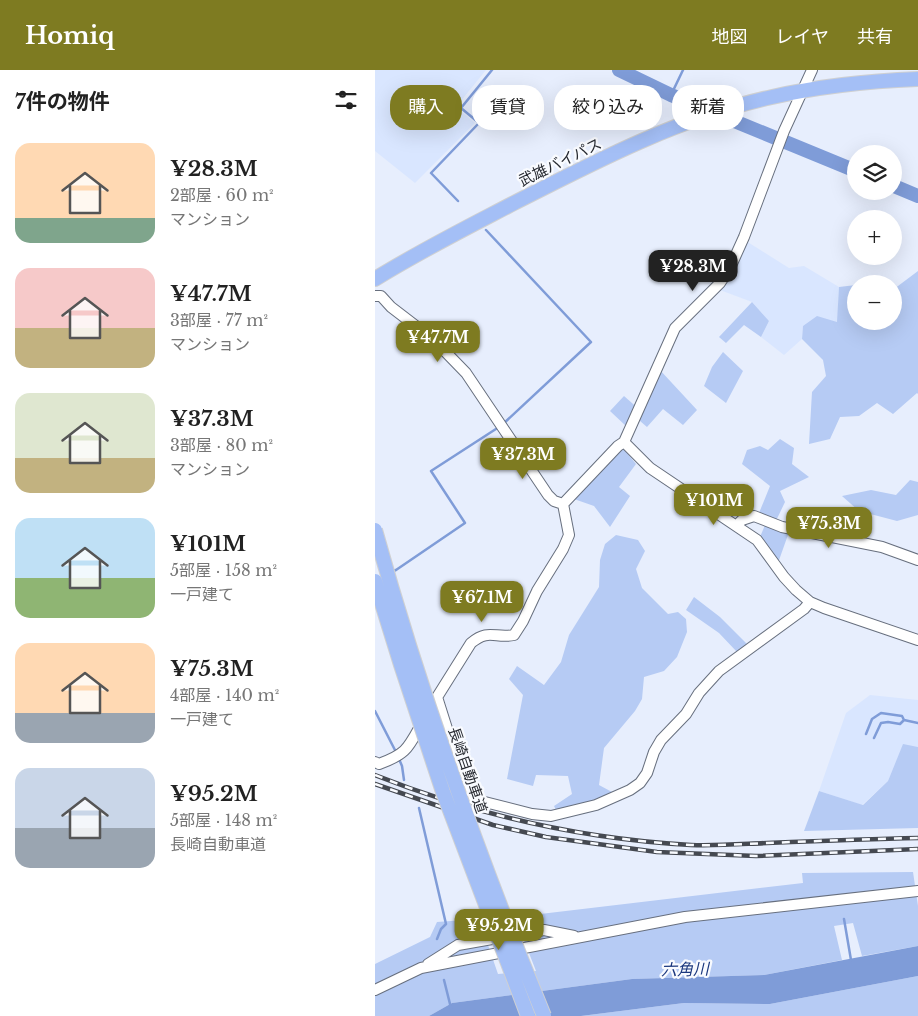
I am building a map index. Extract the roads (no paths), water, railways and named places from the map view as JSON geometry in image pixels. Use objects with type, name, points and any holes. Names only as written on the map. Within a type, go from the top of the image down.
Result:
[{"type":"highway","name":"武雄バイパス","points":[[375,278],[473,224],[573,173],[655,135],[770,97],[870,81],[918,79]]},
{"type":"highway","name":"長崎自動車道","points":[[375,530],[413,660],[456,788],[505,921],[544,1016]]},
{"type":"highway","name":"長崎自動車道","points":[[375,581],[443,792],[528,1016]]},
{"type":"street","points":[[563,504],[624,442],[675,328],[720,283],[730,268],[744,238],[801,91],[812,70]]},
{"type":"street","points":[[375,296],[381,296],[391,307],[433,340],[466,373],[548,495],[554,501],[563,504]]},
{"type":"street","points":[[624,442],[650,468],[757,540],[784,577],[810,602],[918,640]]},
{"type":"street","points":[[375,762],[379,764],[397,757],[408,749],[437,697],[471,643],[487,634],[505,637],[514,634],[523,621],[537,591],[563,549],[569,535],[563,504]]},
{"type":"street","points":[[737,525],[742,520],[754,516],[782,527],[883,547],[918,560]]},
{"type":"street","points":[[437,697],[469,798],[532,814],[551,816],[596,806],[630,790],[640,783],[647,773],[654,752],[661,740],[686,714],[708,681],[804,609],[810,602]]},
{"type":"street","points":[[375,990],[421,968],[685,917],[918,891]]},
{"type":"waterway","points":[[458,201],[431,173],[479,123],[461,108],[492,70]]},
{"type":"waterway","points":[[619,70],[671,95],[847,167]]},
{"type":"waterway","points":[[671,95],[683,70]]},
{"type":"waterway","points":[[902,189],[918,196]]},
{"type":"waterway","points":[[486,230],[591,342],[503,424]]},
{"type":"waterway","points":[[391,572],[465,523],[431,471],[499,427]]},
{"type":"waterway","points":[[375,711],[397,754]]},
{"type":"waterway","points":[[866,734],[872,719],[881,713],[902,716],[904,720],[918,723]]},
{"type":"waterway","points":[[874,738],[881,723],[900,724],[904,720]]},
{"type":"waterway","points":[[399,759],[404,780]]},
{"type":"waterway","points":[[419,808],[446,924],[441,929],[437,939]]},
{"type":"waterway","points":[[844,919],[851,960]]},
{"type":"waterway","points":[[444,980],[451,1008]]},
{"type":"railway","points":[[375,775],[452,802],[530,823],[570,831],[650,842],[710,845],[918,838]]},
{"type":"railway","points":[[375,784],[493,825],[546,837],[657,852],[756,856],[918,849]]},
{"type":"water label","name":"六角川","points":[[685,969]]}]
